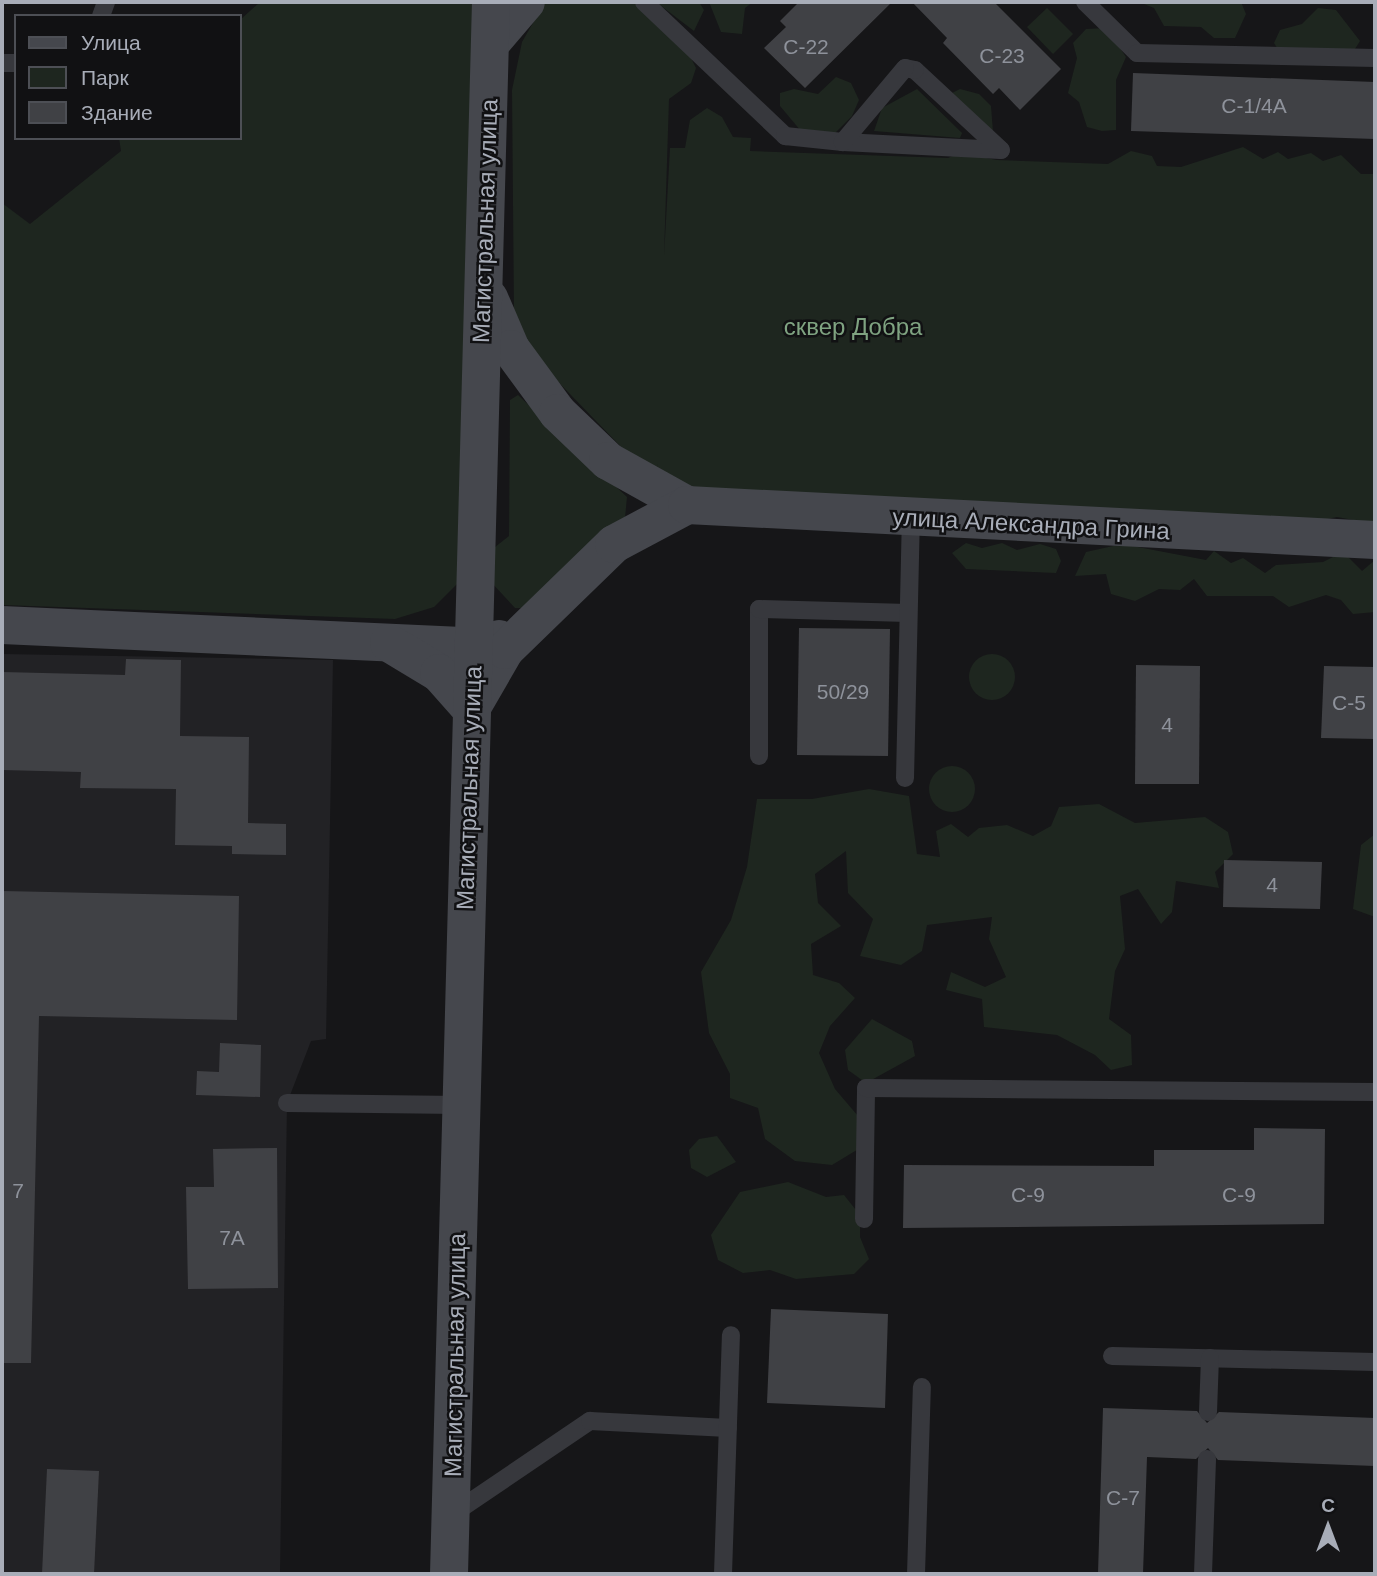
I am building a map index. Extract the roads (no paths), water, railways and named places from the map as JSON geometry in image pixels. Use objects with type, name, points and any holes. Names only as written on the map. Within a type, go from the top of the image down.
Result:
[{"type":"main road","name":"Магистральная улица","points":[[449,1574],[491,2]]},
{"type":"main road","points":[[490,44],[526,2]]},
{"type":"main road","points":[[484,283],[511,349],[558,412],[608,461],[687,505]]},
{"type":"main road","points":[[383,640],[439,673],[471,709],[505,650],[614,544],[687,505]]},
{"type":"main road","name":"улица Александра Грина","points":[[687,505],[1375,540]]},
{"type":"main road","points":[[383,640],[440,620],[475,578]]},
{"type":"main road","points":[[2,625],[473,646],[500,639],[550,605]]},
{"type":"lane","points":[[644,2],[785,136],[843,142],[1001,150],[915,70],[905,68],[843,142]]},
{"type":"lane","points":[[1085,2],[1137,53],[1375,58]]},
{"type":"lane","points":[[905,778],[911,518]]},
{"type":"lane","points":[[759,756],[759,609],[908,613]]},
{"type":"lane","points":[[864,1219],[866,1088],[1375,1092]]},
{"type":"lane","points":[[287,1103],[460,1105]]},
{"type":"lane","points":[[723,1574],[731,1335]]},
{"type":"lane","points":[[1112,1356],[1375,1362]]},
{"type":"lane","points":[[1208,1412],[1210,1358]]},
{"type":"lane","points":[[916,1574],[922,1387]]},
{"type":"lane","points":[[451,1515],[590,1421],[728,1428]]},
{"type":"lane","points":[[1203,1574],[1207,1459]]},
{"type":"park label","name":"сквер Добра","points":[[853,327]]}]
